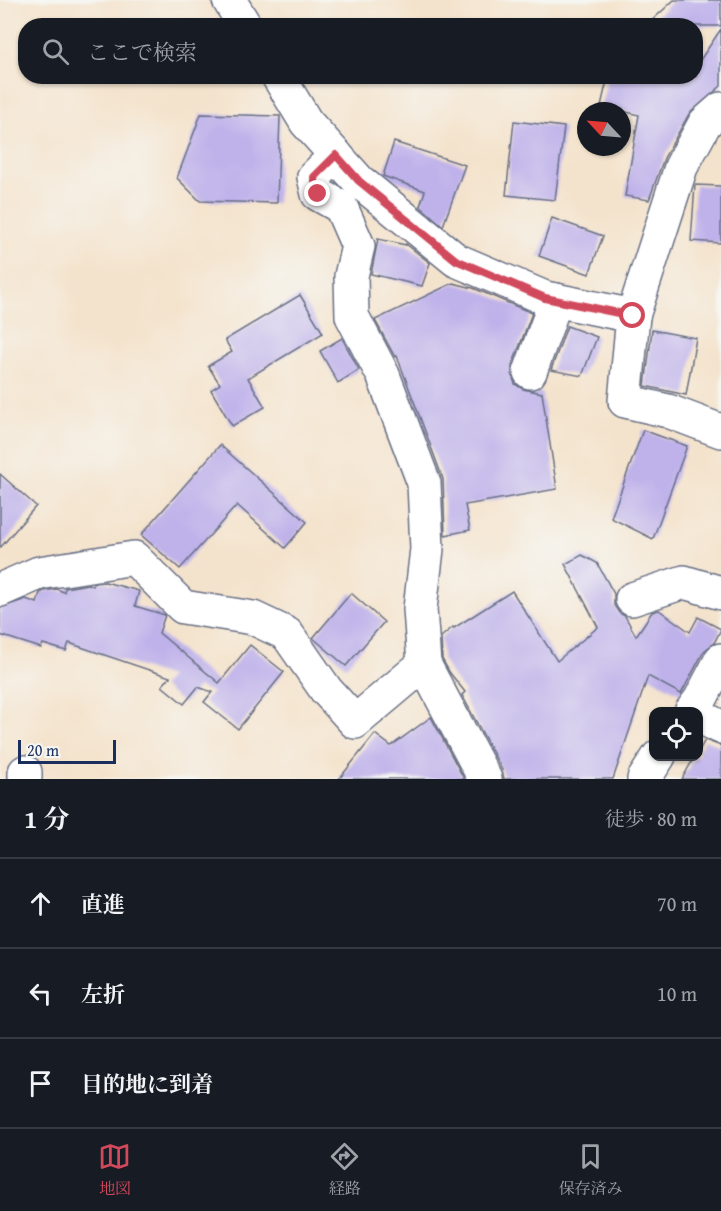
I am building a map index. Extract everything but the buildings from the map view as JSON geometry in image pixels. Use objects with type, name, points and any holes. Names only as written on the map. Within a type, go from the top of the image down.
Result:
[{"type":"street","points":[[229,0],[240,18]]},
{"type":"street","points":[[283,84],[306,122],[359,181],[456,260],[545,298],[633,316]]},
{"type":"street","points":[[721,109],[705,123],[681,167],[633,316],[625,401],[668,411],[721,431]]},
{"type":"street","points":[[336,155],[314,177],[318,194],[341,207],[358,246],[351,276],[352,316],[383,375],[424,483],[427,549],[420,609],[424,664],[485,779]]},
{"type":"street","points":[[530,372],[556,300]]},
{"type":"street","points":[[0,590],[39,573],[134,558],[183,607],[253,618],[287,634],[326,690],[356,722],[424,664]]},
{"type":"street","points":[[632,599],[684,582],[721,592]]},
{"type":"street","points":[[694,707],[721,660]]},
{"type":"street","points":[[703,718],[721,727]]},
{"type":"street","points":[[644,779],[656,761]]},
{"type":"route","points":[[318,194],[314,177],[336,155],[359,181],[456,260],[545,298],[633,316]]}]
